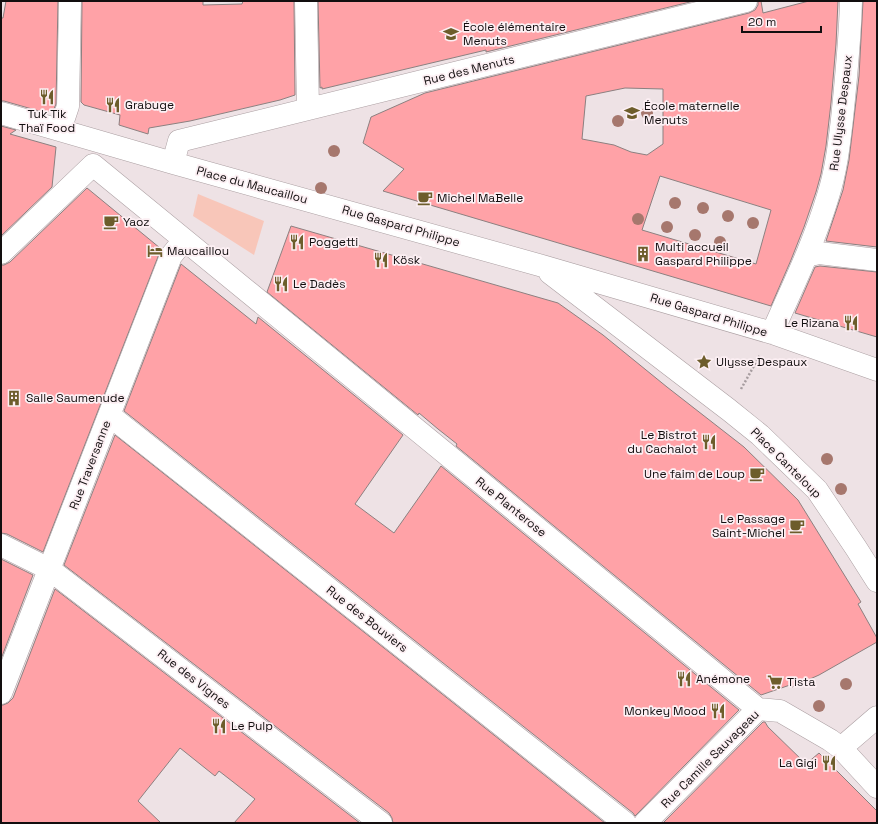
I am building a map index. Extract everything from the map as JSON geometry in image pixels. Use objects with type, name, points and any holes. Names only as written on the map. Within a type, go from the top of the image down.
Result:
[{"type":"street","points":[[60,130],[68,106],[70,1]]},
{"type":"street","points":[[173,163],[179,140],[308,109],[306,1]]},
{"type":"street","name":"Rue des Menuts","points":[[308,109],[746,1]]},
{"type":"street","name":"Rue Ulysse Despaux","points":[[772,333],[806,256],[829,196],[837,158],[844,101],[851,1]]},
{"type":"street","name":"Place du Maucaillou","points":[[1,113],[332,207]]},
{"type":"street","points":[[1,253],[93,166],[99,142]]},
{"type":"street","points":[[93,166],[184,240]]},
{"type":"street","name":"Rue Gaspard Philippe","points":[[332,207],[539,265],[772,333],[877,370]]},
{"type":"street","name":"Rue Planterose","points":[[184,240],[758,709]]},
{"type":"street","name":"Rue Traversanne","points":[[1,693],[171,256],[184,240]]},
{"type":"street","points":[[806,256],[819,253],[877,260]]},
{"type":"street","name":"Rue Gaspard Philippe","points":[[539,265],[729,410]]},
{"type":"street","name":"Place Canteloup","points":[[729,410],[760,435],[817,490],[877,582]]},
{"type":"street","name":"Rue des Bouviers","points":[[110,415],[625,823]]},
{"type":"street","name":"Rue des Vignes","points":[[1,545],[50,569],[381,823]]},
{"type":"street","name":"Rue Camille Sauvageau","points":[[646,823],[758,709],[780,710],[841,748]]},
{"type":"street","points":[[877,717],[841,748],[877,787]]},
{"type":"path","points":[[729,410],[772,333]]},
{"type":"shaded area","points":[[198,194],[264,221],[254,255],[193,216]]},
{"type":"building","points":[[6,1],[58,1],[56,104],[54,109],[46,113],[1,101],[1,18],[3,18]]},
{"type":"building","points":[[82,1],[203,1],[203,5],[242,4],[243,1],[294,1],[295,95],[280,100],[190,121],[149,128],[148,134],[119,125],[120,115],[84,105],[81,102]]},
{"type":"building","points":[[318,1],[694,1],[486,52],[486,50],[322,89],[322,87],[320,88]]},
{"type":"building","points":[[758,1],[761,1],[763,13],[809,1],[838,1],[831,103],[821,174],[804,227],[771,306],[383,191],[404,169],[363,143],[371,117],[425,93],[749,13],[755,10],[758,5]],"holes":[[[625,88],[663,89],[663,144],[647,155],[631,152],[614,145],[582,139],[586,96]],[[660,176],[771,210],[756,264],[642,230]]]},
{"type":"building","points":[[863,1],[877,1],[877,247],[826,241],[843,190],[849,160],[859,76]]},
{"type":"building","points":[[1,126],[16,130],[10,134],[56,147],[52,187],[1,236]]},
{"type":"building","points":[[87,188],[161,249],[43,552],[7,534],[1,533],[1,265],[10,262]]},
{"type":"building","points":[[291,226],[558,303],[603,335],[744,447],[798,500],[861,602],[858,604],[877,638],[877,642],[819,675],[792,687],[790,685],[761,695],[456,446],[457,444],[419,413],[418,415],[267,292]]},
{"type":"building","points":[[181,264],[256,324],[258,317],[403,435],[355,504],[394,533],[441,466],[739,710],[635,816],[124,411]]},
{"type":"building","points":[[820,266],[877,272],[877,337],[795,313],[815,267]]},
{"type":"building","points":[[115,435],[605,823],[393,823],[389,813],[64,565]]},
{"type":"building","points":[[1,559],[33,575],[1,659]]},
{"type":"building","points":[[55,589],[360,823],[234,823],[255,799],[219,771],[215,776],[180,748],[138,801],[161,823],[1,823],[1,705],[8,703],[13,698]]},
{"type":"building","points":[[763,722],[765,722],[768,727],[806,764],[819,753],[877,811],[877,823],[663,823]]},
{"type":"place","name":"École élémentaire Menuts","points":[[451,34]]},
{"type":"place","name":"Tuk Tik Thaï Food","points":[[47,97]]},
{"type":"place","name":"Grabuge","points":[[113,105]]},
{"type":"place","name":"École maternelle Menuts","points":[[632,113]]},
{"type":"place","name":"Michel MaBelle","points":[[425,198]]},
{"type":"place","name":"Yaoz","points":[[111,222]]},
{"type":"place","name":"Poggetti","points":[[297,242]]},
{"type":"place","name":"Maucaillou","points":[[155,251]]},
{"type":"place","name":"Multi accueil Gaspard Philippe","points":[[643,254]]},
{"type":"place","name":"Kösk","points":[[381,260]]},
{"type":"place","name":"Le Dadès","points":[[281,284]]},
{"type":"place","name":"Le Rizana","points":[[851,323]]},
{"type":"place","name":"Ulysse Despaux","points":[[704,362]]},
{"type":"place","name":"Salle Saumenude","points":[[14,398]]},
{"type":"place","name":"Le Bistrot du Cachalot","points":[[709,442]]},
{"type":"place","name":"Une faim de Loup","points":[[757,474]]},
{"type":"place","name":"Le Passage Saint-Michel","points":[[797,526]]},
{"type":"place","name":"Anémone","points":[[684,679]]},
{"type":"place","name":"Tista","points":[[775,682]]},
{"type":"place","name":"Monkey Mood","points":[[718,711]]},
{"type":"place","name":"Le Pulp","points":[[219,726]]},
{"type":"place","name":"La Gigi","points":[[829,763]]}]
